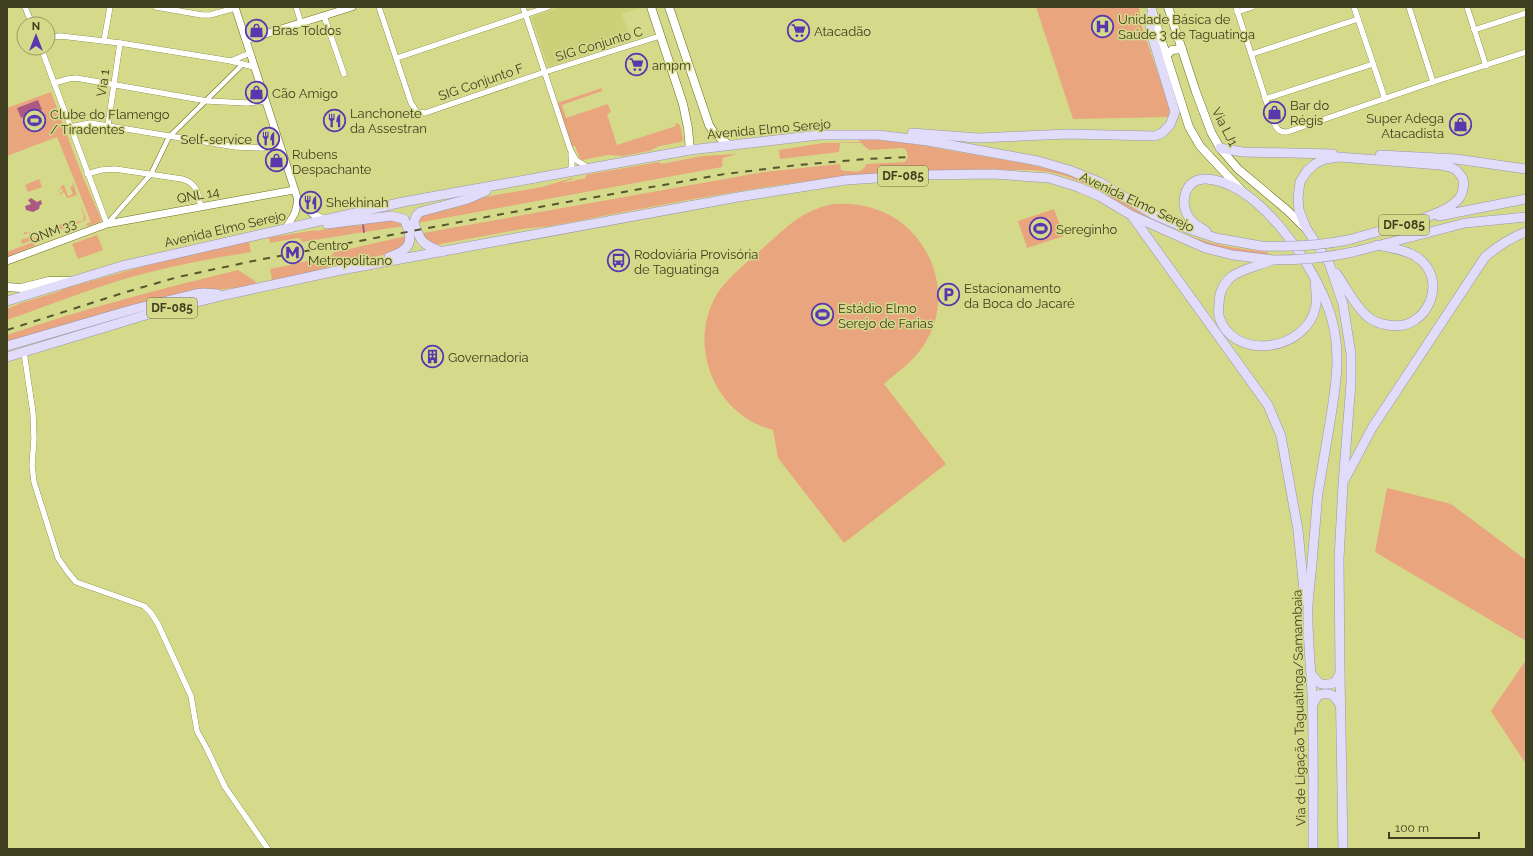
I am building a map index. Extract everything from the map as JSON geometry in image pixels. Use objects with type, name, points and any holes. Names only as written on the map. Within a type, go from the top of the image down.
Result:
[{"type":"main road","points":[[651,7],[683,104],[688,128],[690,150]]},
{"type":"main road","points":[[669,7],[709,125],[714,133],[729,145]]},
{"type":"main road","name":"Via LJ1","points":[[1168,7],[1208,125],[1220,148],[1238,170],[1288,211],[1306,228]]},
{"type":"main road","points":[[878,135],[900,132],[978,138],[1068,134],[1155,136],[1162,133],[1170,126],[1175,112],[1150,28],[1152,10]]},
{"type":"main road","name":"Via LJ1","points":[[1152,10],[1189,127],[1200,146],[1243,192]]},
{"type":"main road","points":[[1166,56],[1172,50],[1182,49]]},
{"type":"main road","name":"Avenida Elmo Serejo","points":[[7,301],[122,266],[403,202],[690,150],[819,136],[878,135],[928,141],[1038,161],[1069,170],[1099,182],[1155,215],[1184,227],[1216,238],[1261,246],[1295,247],[1326,244],[1348,240],[1422,219],[1467,209],[1526,199]]},
{"type":"main road","points":[[1220,148],[1243,152],[1421,156],[1456,159],[1526,169]]},
{"type":"main road","points":[[1376,245],[1396,249],[1414,255],[1425,263],[1430,270],[1433,280],[1430,303],[1416,320],[1407,325],[1394,327],[1380,324],[1368,317],[1356,303],[1306,228],[1299,210],[1298,198],[1300,182],[1307,171],[1315,164],[1325,159],[1340,157],[1440,165],[1450,167],[1458,171],[1464,182],[1462,194],[1458,200],[1422,219]]},
{"type":"main road","name":"Avenida Elmo Serejo","points":[[7,357],[149,314],[225,295],[357,267],[738,197],[846,180],[922,175],[993,174],[1049,178],[1078,186],[1099,196],[1131,215],[1205,248],[1233,255],[1272,260],[1306,260],[1331,257],[1465,223],[1526,217]]},
{"type":"main road","name":"Via de Ligação Taguatinga/Samambaia","points":[[1216,238],[1190,219],[1184,207],[1183,199],[1190,184],[1197,180],[1206,179],[1219,181],[1243,192],[1274,220],[1291,240],[1315,275],[1327,304],[1334,327],[1338,352],[1336,384],[1318,496],[1308,608],[1313,705],[1313,849]]},
{"type":"main road","points":[[442,252],[426,246],[421,241],[414,223],[416,216],[420,212],[428,209],[468,198],[506,184]]},
{"type":"main road","points":[[1131,215],[1268,405],[1281,436],[1298,530],[1304,598],[1308,608]]},
{"type":"main road","points":[[309,223],[328,224],[391,216],[404,219],[409,230],[409,244],[405,250],[357,267]]},
{"type":"main road","points":[[1343,484],[1372,428],[1485,257],[1499,245],[1514,236],[1526,232]]},
{"type":"main road","points":[[1272,260],[1236,274],[1223,285],[1219,298],[1219,315],[1226,331],[1239,341],[1258,347],[1282,344],[1301,333],[1311,320],[1316,307],[1317,296],[1315,275]]},
{"type":"main road","points":[[1329,263],[1343,304],[1351,354],[1351,383],[1343,484],[1340,559],[1340,705],[1343,849]]},
{"type":"main road","points":[[7,287],[21,288],[49,281],[74,280]]},
{"type":"main road","points":[[7,346],[134,309],[195,294],[213,293],[225,295]]},
{"type":"main road","points":[[1312,675],[1318,683],[1322,685],[1334,683],[1340,674]]},
{"type":"main road","points":[[1313,705],[1318,695],[1332,694],[1335,696],[1340,705]]},
{"type":"street","points":[[104,41],[110,7]]},
{"type":"street","points":[[156,7],[202,15],[210,15],[235,7],[298,200],[313,214],[323,219]]},
{"type":"street","points":[[296,7],[301,23]]},
{"type":"street","points":[[246,40],[352,7]]},
{"type":"street","points":[[379,7],[397,58],[548,7]]},
{"type":"street","points":[[523,7],[570,149],[576,160],[589,168]]},
{"type":"street","points":[[1252,7],[1237,10],[1265,99],[1276,128],[1278,131],[1283,132],[1385,100],[1433,82],[1526,52]]},
{"type":"street","points":[[1354,7],[1385,100]]},
{"type":"street","points":[[1409,7],[1433,82]]},
{"type":"street","points":[[1467,7],[1486,66]]},
{"type":"street","points":[[1474,30],[1526,13]]},
{"type":"street","points":[[324,16],[344,74]]},
{"type":"street","points":[[1252,54],[1358,20]]},
{"type":"street","points":[[56,36],[120,43],[231,61],[254,67]]},
{"type":"street","name":"SIG Conjunto C","points":[[544,72],[660,36]]},
{"type":"street","name":"Via 1","points":[[108,126],[120,43]]},
{"type":"street","points":[[231,61],[250,52]]},
{"type":"street","points":[[44,56],[107,224],[151,174],[169,137],[242,65]]},
{"type":"street","name":"SIG Conjunto F","points":[[397,58],[411,103],[417,112],[425,113],[544,72]]},
{"type":"street","points":[[1265,99],[1373,64]]},
{"type":"street","points":[[54,83],[76,78],[114,86],[207,101],[247,103],[265,101]]},
{"type":"street","points":[[70,127],[90,123],[169,137],[249,148],[262,148],[279,145]]},
{"type":"street","points":[[569,172],[572,166],[570,149]]},
{"type":"street","points":[[87,174],[101,170],[115,169],[182,179],[193,183],[198,193],[201,207]]},
{"type":"street","name":"QNL 14","points":[[107,224],[294,190]]},
{"type":"street","points":[[286,228],[295,213],[298,200]]},
{"type":"street","name":"QNM 33","points":[[7,261],[107,224]]},
{"type":"street","points":[[24,352],[33,413],[34,439],[32,465],[34,482],[58,558],[66,571],[76,582],[139,604],[148,608],[152,613],[191,696],[197,731],[225,787],[268,849]]},
{"type":"shaded area","points":[[560,7],[643,7],[622,14],[631,40],[548,67],[531,17]]},
{"type":"shaded area","points":[[1036,7],[1139,7],[1141,24],[1169,106],[1169,117],[1073,119]]},
{"type":"shaded area","points":[[602,88],[602,91],[562,105],[566,118],[608,104],[611,112],[607,114],[617,145],[676,126],[675,123],[680,125],[683,140],[681,142],[660,146],[649,151],[623,156],[608,155],[583,160],[580,159],[575,146],[572,146],[557,103]]},
{"type":"shaded area","name":"Clube do Flamengo / Tiradentes","points":[[51,92],[82,175],[101,219],[100,222],[88,226],[86,224],[91,222],[57,137],[7,156],[7,108]]},
{"type":"shaded area","points":[[38,100],[42,110],[21,118],[17,108]]},
{"type":"shaded area","points":[[859,139],[887,140],[915,144],[1053,170],[1090,183],[1157,222],[1183,234],[1211,243],[1239,249],[1268,252],[1267,255],[1224,248],[1183,236],[1144,217],[1092,187],[1065,176],[1041,171],[986,169],[890,173],[792,183],[744,190],[550,226],[522,229],[435,245],[418,234],[764,172],[840,164],[841,170],[856,172],[862,170],[866,164],[905,162],[908,157],[906,150],[902,148],[869,150],[861,143],[840,143],[839,152],[780,159],[779,150],[823,143],[860,142]]},
{"type":"shaded area","points":[[737,154],[723,158],[722,167],[417,223],[417,218],[424,213],[454,208],[479,198],[542,187],[572,178],[573,179],[564,183],[586,178],[585,175],[659,162],[661,164],[702,156]]},
{"type":"shaded area","points":[[39,179],[42,187],[28,192],[25,185]]},
{"type":"shaded area","points":[[72,183],[77,195],[67,198],[64,192],[59,195],[63,189],[54,192],[61,189],[61,186],[64,185],[68,196],[73,194],[70,187],[73,186]]},
{"type":"shaded area","points":[[31,198],[37,202],[41,200],[42,204],[40,205],[39,209],[33,212],[26,210],[25,206],[31,204],[28,200]]},
{"type":"shaded area","name":"Estádio Elmo Serejo de Farias","points":[[833,204],[865,206],[883,212],[899,221],[913,234],[924,249],[932,265],[937,283],[938,302],[935,320],[928,338],[919,352],[884,384],[946,464],[844,543],[778,458],[773,430],[756,424],[746,418],[732,407],[721,393],[707,362],[705,345],[705,327],[709,310],[717,294],[726,282],[794,221],[811,211]]},
{"type":"shaded area","points":[[81,208],[86,218],[84,221],[22,244],[21,240],[30,237],[29,233],[24,234],[24,232],[32,233],[33,237],[37,238],[50,231],[52,232],[61,224],[83,221],[84,215]]},
{"type":"shaded area","name":"Sereginho","points":[[1054,209],[1064,236],[1027,248],[1018,221]]},
{"type":"shaded area","points":[[397,219],[404,226],[365,232],[364,224]]},
{"type":"shaded area","points":[[348,224],[363,226],[364,232],[302,242],[301,239],[297,238],[270,243],[269,238],[249,242],[251,252],[185,264],[128,278],[7,320],[7,309],[21,303],[61,291],[63,289],[141,267],[241,242],[317,231]]},
{"type":"shaded area","points":[[97,235],[103,250],[78,259],[72,244]]},
{"type":"shaded area","points":[[406,236],[406,241],[398,252],[333,265],[308,273],[270,281],[272,279],[270,269],[315,259],[322,259],[322,257],[333,255],[332,253]]},
{"type":"shaded area","points":[[33,242],[35,246],[7,257],[7,252]]},
{"type":"shaded area","points":[[238,270],[255,281],[256,284],[205,291],[7,344],[7,335],[122,300]]},
{"type":"shaded area","points":[[1387,488],[1451,504],[1526,560],[1526,641],[1375,552]]},
{"type":"shaded area","points":[[1526,660],[1526,764],[1491,711]]},
{"type":"waterway","points":[[363,225],[364,232]]},
{"type":"railway","points":[[7,330],[178,277],[253,261],[725,174],[798,165],[909,157]]},
{"type":"place","name":"Unidade Básica de Saúde 3 de Taguatinga","points":[[1103,26]]},
{"type":"place","name":"Bras Toldos","points":[[257,30]]},
{"type":"place","name":"Atacadão","points":[[799,31]]},
{"type":"place","name":"ampm","points":[[636,65]]},
{"type":"place","name":"Cão Amigo","points":[[256,93]]},
{"type":"place","name":"Bar do Régis","points":[[1275,112]]},
{"type":"place","name":"Lanchonete da Assestran","points":[[335,120]]},
{"type":"place","name":"Clube do Flamengo / Tiradentes","points":[[34,121]]},
{"type":"place","name":"Super Adega Atacadista","points":[[1460,125]]},
{"type":"place","name":"Self-service","points":[[268,139]]},
{"type":"place","name":"Rubens Despachante","points":[[277,161]]},
{"type":"place","name":"Shekhinah","points":[[310,202]]},
{"type":"place","name":"Sereginho","points":[[1041,229]]},
{"type":"place","name":"Centro Metropolitano","points":[[293,252]]},
{"type":"place","name":"Rodoviária Provisória de Taguatinga","points":[[619,261]]},
{"type":"place","name":"Estacionamento da Boca do Jacaré","points":[[949,295]]},
{"type":"place","name":"Estádio Elmo Serejo de Farias","points":[[822,315]]},
{"type":"place","name":"Governadoria","points":[[433,357]]}]
